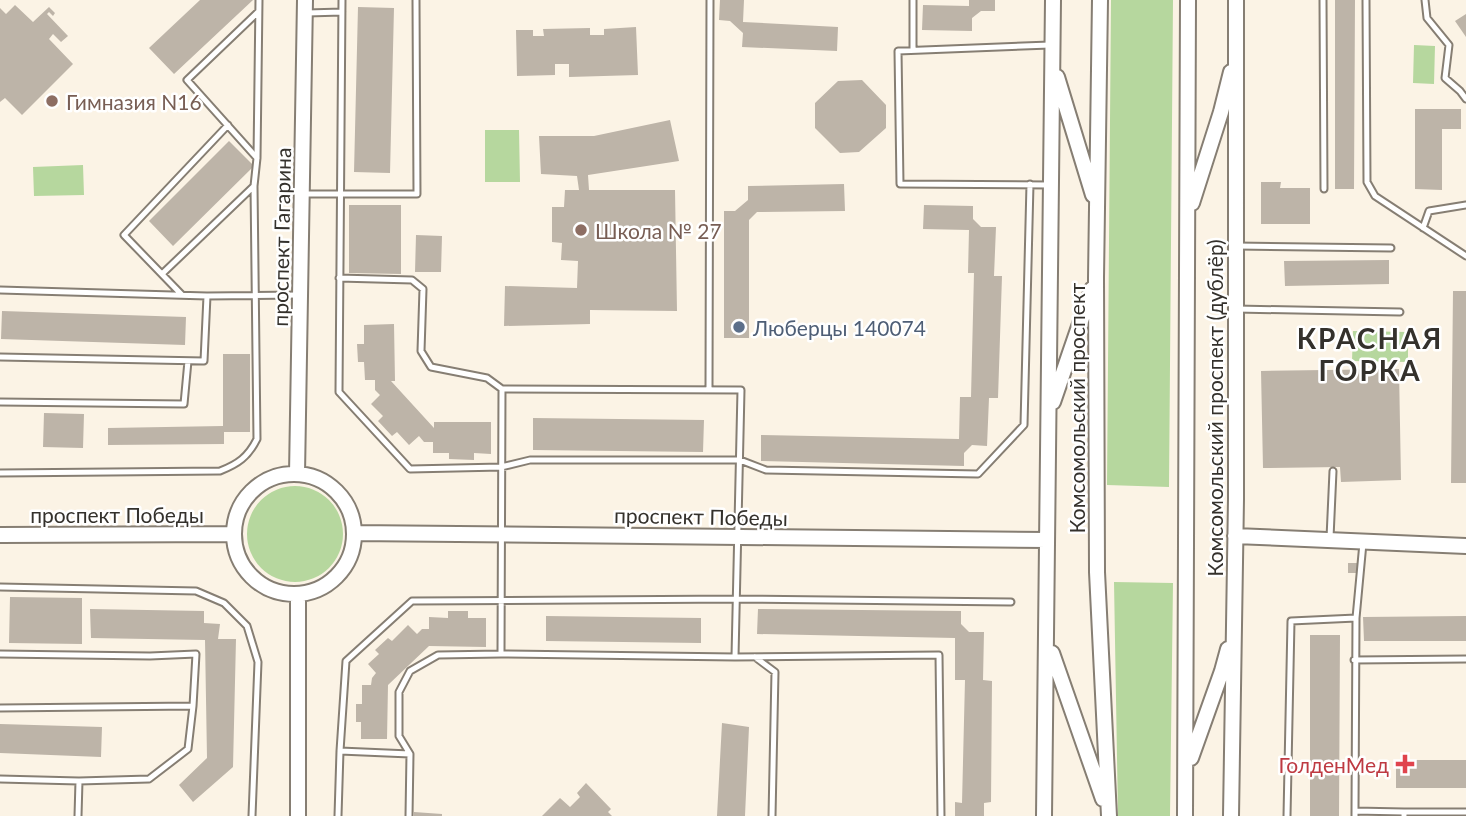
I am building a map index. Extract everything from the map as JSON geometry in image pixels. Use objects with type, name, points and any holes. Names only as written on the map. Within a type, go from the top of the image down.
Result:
[{"type":"street","points":[[1044,816],[1053,0]]},
{"type":"street","name":"Комсомольский проспект","points":[[1100,0],[1096,278],[1097,572],[1109,816]]},
{"type":"street","points":[[1185,816],[1188,0]]},
{"type":"street","name":"Комсомольский проспект (дублёр)","points":[[1231,816],[1237,309],[1236,0]]},
{"type":"street","name":"проспект Гагарина","points":[[297,474],[305,6]]},
{"type":"street","points":[[1187,219],[1221,113],[1236,50]]},
{"type":"street","points":[[1052,62],[1097,210]]},
{"type":"street","points":[[1049,416],[1096,278]]},
{"type":"street","points":[[297,474],[330,486],[347,507],[354,533],[352,551],[344,568],[316,590],[298,594],[279,592],[261,584],[246,571],[237,554],[234,534],[238,511],[252,491],[273,478],[297,474]]},
{"type":"street","name":"проспект Победы","points":[[354,533],[1047,540]]},
{"type":"street","name":"проспект Победы","points":[[0,534],[234,534]]},
{"type":"street","points":[[1235,536],[1466,547]]},
{"type":"street","points":[[298,594],[298,816]]},
{"type":"street","points":[[1185,779],[1235,624]]},
{"type":"street","points":[[1046,631],[1056,669],[1109,816]]},
{"type":"lane","points":[[0,473],[219,471],[236,465],[250,452],[257,439],[254,186],[257,158],[259,0]]},
{"type":"lane","points":[[342,0],[339,392],[410,469],[501,467],[530,460],[740,460],[766,470],[978,474],[1024,425],[1030,184]]},
{"type":"lane","points":[[303,194],[417,194],[416,0]]},
{"type":"lane","points":[[709,390],[710,0]]},
{"type":"lane","points":[[913,0],[913,50]]},
{"type":"lane","points":[[1323,0],[1324,189]]},
{"type":"lane","points":[[1366,0],[1367,182],[1375,196],[1466,256]]},
{"type":"lane","points":[[1425,0],[1427,18],[1449,45],[1445,78],[1466,99]]},
{"type":"lane","points":[[305,6],[342,12]]},
{"type":"lane","points":[[257,158],[187,80],[259,11]]},
{"type":"lane","points":[[1051,185],[900,184],[898,51],[1053,45]]},
{"type":"lane","points":[[182,295],[124,235],[228,125]]},
{"type":"lane","points":[[162,274],[254,186]]},
{"type":"lane","points":[[1423,228],[1429,211],[1466,205]]},
{"type":"lane","points":[[1236,246],[1391,247]]},
{"type":"lane","points":[[339,278],[412,280],[423,289],[421,351],[430,366],[487,378],[502,389],[741,390],[734,657]]},
{"type":"lane","points":[[0,290],[207,296],[300,295]]},
{"type":"lane","points":[[0,357],[204,361],[207,296]]},
{"type":"lane","points":[[1237,309],[1400,313]]},
{"type":"lane","points":[[0,402],[184,404],[188,361]]},
{"type":"lane","points":[[500,653],[502,389]]},
{"type":"lane","points":[[1329,541],[1333,471]]},
{"type":"lane","points":[[1363,543],[1354,660],[1355,814],[1466,812]]},
{"type":"lane","points":[[0,586],[196,591],[224,603],[247,626],[258,663],[252,816]]},
{"type":"lane","points":[[338,816],[346,661],[412,601],[500,598],[1011,601]]},
{"type":"lane","points":[[1287,816],[1291,621],[1356,618]]},
{"type":"lane","points":[[409,816],[410,754],[399,736],[399,692],[410,671],[438,655],[500,653],[734,657],[939,655],[941,816]]},
{"type":"lane","points":[[0,654],[196,654],[188,749],[149,779],[0,779]]},
{"type":"lane","points":[[755,657],[775,672],[772,816]]},
{"type":"lane","points":[[1354,660],[1466,659]]},
{"type":"lane","points":[[0,708],[193,706]]},
{"type":"lane","points":[[340,751],[410,754]]},
{"type":"lane","points":[[78,816],[79,781]]},
{"type":"green space","points":[[1111,0],[1173,0],[1169,487],[1107,485]]},
{"type":"green space","points":[[1414,45],[1435,46],[1434,84],[1413,83]]},
{"type":"green space","points":[[485,130],[519,130],[520,182],[485,182]]},
{"type":"green space","points":[[83,165],[84,195],[34,196],[33,167]]},
{"type":"green space","points":[[1353,331],[1408,332],[1408,362],[1352,361]]},
{"type":"green space","points":[[295,486],[313,490],[329,500],[339,516],[343,534],[339,552],[329,568],[313,578],[295,582],[277,578],[261,568],[251,552],[247,534],[251,516],[261,500],[277,490]]},
{"type":"green space","points":[[1114,582],[1173,583],[1170,816],[1118,816]]},
{"type":"building","points":[[200,0],[253,0],[174,74],[149,48]]},
{"type":"building","points":[[720,0],[744,0],[743,22],[838,27],[837,51],[742,47],[743,33],[730,21],[719,20]]},
{"type":"building","points":[[969,0],[995,0],[995,11],[981,11],[972,18],[972,31],[922,30],[923,5],[969,6]]},
{"type":"building","points":[[1335,0],[1355,0],[1354,189],[1335,189]]},
{"type":"building","points":[[15,5],[33,22],[49,7],[55,13],[53,16],[49,12],[47,14],[68,36],[61,42],[53,34],[49,39],[73,64],[22,115],[5,98],[0,102],[0,8],[6,14]]},
{"type":"building","points":[[358,7],[394,8],[390,173],[354,172]]},
{"type":"building","points":[[1466,14],[1466,37],[1455,21]]},
{"type":"building","points":[[636,27],[638,75],[569,77],[569,64],[555,64],[555,75],[517,76],[516,30],[533,30],[533,36],[544,36],[543,29],[590,28],[590,35],[604,35],[604,29]]},
{"type":"building","points":[[862,80],[886,105],[886,128],[859,152],[840,153],[815,128],[815,103],[838,81]]},
{"type":"building","points":[[1415,109],[1461,109],[1461,129],[1442,129],[1442,190],[1415,189]]},
{"type":"building","points":[[670,120],[679,161],[588,175],[589,190],[675,190],[677,311],[590,310],[590,324],[504,326],[505,286],[577,288],[578,261],[561,260],[562,243],[552,242],[552,207],[564,207],[565,190],[579,190],[577,176],[541,174],[539,136],[594,136]]},
{"type":"building","points":[[229,141],[254,166],[173,246],[149,221]]},
{"type":"building","points":[[1261,182],[1281,182],[1280,188],[1310,188],[1310,224],[1261,224]]},
{"type":"building","points":[[844,184],[845,211],[757,212],[749,220],[749,338],[724,338],[724,211],[735,211],[748,200],[748,186]]},
{"type":"building","points":[[349,205],[401,205],[401,274],[349,273]]},
{"type":"building","points":[[924,205],[973,206],[973,219],[981,227],[996,227],[994,276],[1002,276],[998,398],[989,398],[987,446],[972,445],[964,453],[964,466],[761,461],[761,435],[959,439],[960,397],[971,397],[974,273],[968,273],[969,230],[923,229]]},
{"type":"building","points":[[416,235],[442,236],[441,272],[415,272]]},
{"type":"building","points":[[1389,260],[1389,284],[1285,286],[1284,261]]},
{"type":"building","points":[[1453,291],[1466,291],[1466,483],[1451,483]]},
{"type":"building","points":[[2,311],[186,317],[185,345],[1,339]]},
{"type":"building","points":[[394,324],[395,381],[391,381],[434,428],[434,422],[491,422],[491,454],[474,453],[474,460],[449,459],[449,453],[433,453],[433,442],[424,442],[419,436],[409,445],[397,432],[392,436],[378,421],[383,416],[371,404],[380,395],[375,390],[375,380],[365,380],[364,362],[358,362],[357,344],[364,344],[364,325]]},
{"type":"building","points":[[223,354],[250,354],[250,432],[224,432],[224,444],[108,445],[108,428],[223,426]]},
{"type":"building","points":[[1399,369],[1401,480],[1341,482],[1340,467],[1263,468],[1261,371]]},
{"type":"building","points":[[44,413],[84,414],[83,448],[43,447]]},
{"type":"building","points":[[533,418],[704,420],[703,452],[533,450]]},
{"type":"building","points":[[1348,563],[1358,563],[1358,573],[1348,573]]},
{"type":"building","points":[[10,597],[82,598],[82,644],[9,643]]},
{"type":"building","points":[[90,609],[204,611],[204,623],[220,624],[218,639],[236,639],[233,767],[193,802],[179,785],[207,758],[205,640],[91,638]]},
{"type":"building","points":[[758,609],[961,611],[961,624],[969,632],[984,632],[983,680],[992,681],[991,802],[984,803],[984,816],[955,816],[955,802],[962,803],[965,680],[955,680],[955,638],[757,634]]},
{"type":"building","points":[[448,611],[468,611],[468,618],[486,618],[486,647],[429,646],[388,685],[387,739],[361,739],[361,722],[356,722],[356,704],[362,704],[362,685],[371,685],[376,673],[368,664],[379,654],[375,650],[388,638],[392,641],[408,625],[417,634],[422,629],[429,629],[429,617],[448,618]]},
{"type":"building","points":[[546,616],[701,618],[701,643],[546,641]]},
{"type":"building","points":[[1466,616],[1466,641],[1364,641],[1363,617]]},
{"type":"building","points":[[1310,635],[1340,635],[1339,816],[1310,816]]},
{"type":"building","points":[[722,723],[749,727],[745,816],[717,816]]},
{"type":"building","points":[[0,724],[102,727],[101,757],[0,753]]},
{"type":"building","points":[[1396,760],[1466,760],[1466,788],[1396,788]]},
{"type":"building","points":[[586,783],[611,809],[608,812],[612,816],[542,816],[560,798],[570,807],[580,797],[577,793]]},
{"type":"building","points":[[414,812],[442,814],[442,816],[414,816]]},
{"type":"place","name":"Гимназия N16","points":[[52,101]]},
{"type":"place","name":"Школа № 27","points":[[581,230]]},
{"type":"place","name":"Люберцы 140074","points":[[739,327]]},
{"type":"place","name":"ГолденМед","points":[[1405,764]]},
{"type":"district","name":"КРАСНАЯ ГОРКА","points":[[1370,354]]}]
